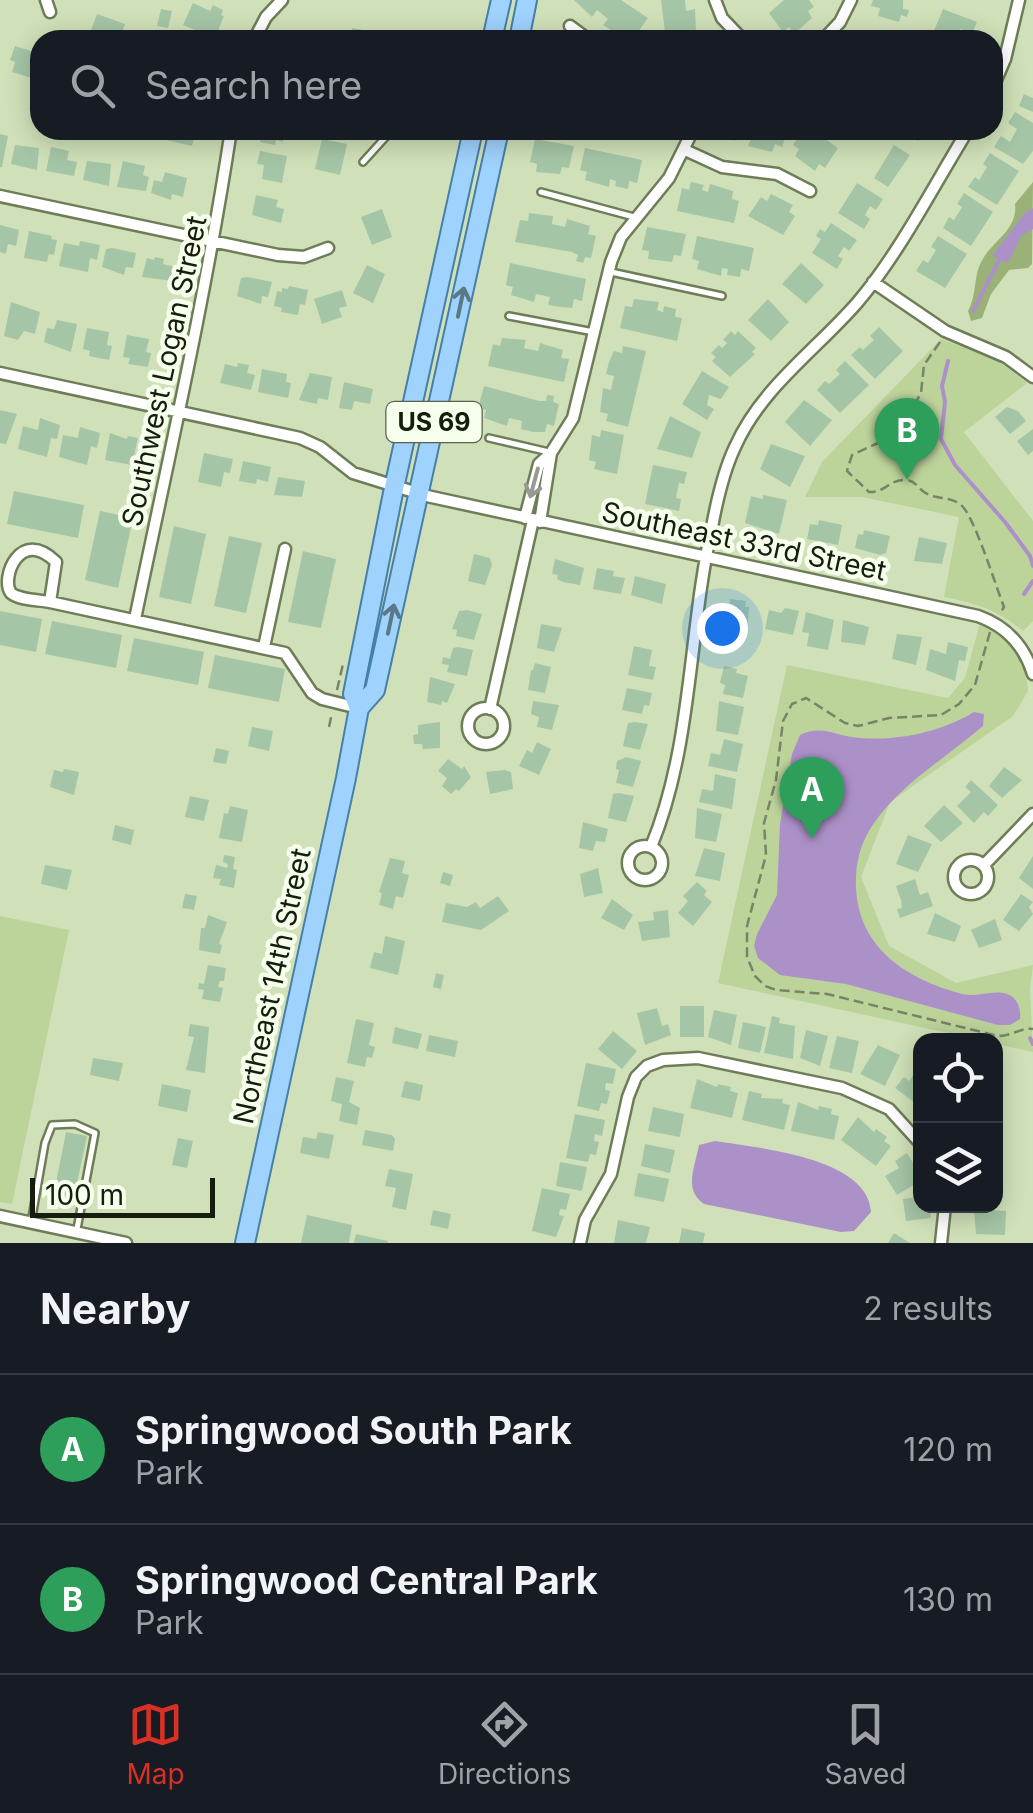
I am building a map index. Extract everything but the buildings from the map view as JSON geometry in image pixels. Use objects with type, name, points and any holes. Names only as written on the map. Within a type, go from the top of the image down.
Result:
[{"type":"main road","points":[[494,30],[501,0]]},
{"type":"main road","points":[[520,30],[527,0]]},
{"type":"main road","name":"US 69","points":[[471,140],[394,488],[354,694],[358,708],[376,690],[496,140]]},
{"type":"main road","name":"Northeast 14th Street","points":[[245,1243],[358,708]]},
{"type":"street","points":[[46,0],[50,12]]},
{"type":"street","points":[[259,30],[282,0]]},
{"type":"street","points":[[716,0],[727,30]]},
{"type":"street","points":[[832,30],[851,0]]},
{"type":"street","points":[[1003,61],[1019,0]]},
{"type":"street","points":[[570,26],[575,30]]},
{"type":"street","name":"Southwest Logan Street","points":[[135,620],[214,242],[229,140]]},
{"type":"street","points":[[490,708],[533,520],[536,471],[573,418],[608,272],[621,237],[669,178],[689,140]]},
{"type":"street","points":[[651,847],[666,812],[680,748],[705,556],[722,479],[746,425],[779,383],[840,322],[872,282],[962,140]]},
{"type":"street","points":[[685,150],[722,167],[777,174],[810,191]]},
{"type":"street","points":[[0,196],[296,257],[328,248]]},
{"type":"street","points":[[872,282],[947,333],[1006,357],[1033,377]]},
{"type":"street","name":"Southeast 33rd Street","points":[[0,373],[300,438],[320,446],[354,474],[394,488],[969,613],[995,622]]},
{"type":"street","points":[[264,647],[285,549]]},
{"type":"street","points":[[50,602],[56,562],[47,554],[17,551],[11,559],[6,584],[14,595],[284,653],[312,693],[322,700],[358,708]]},
{"type":"street","points":[[995,622],[1017,642],[1033,674]]},
{"type":"street","points":[[984,865],[1033,814]]},
{"type":"street","points":[[580,1243],[585,1220],[610,1174],[636,1077],[646,1066],[663,1060],[698,1058],[842,1088],[889,1109],[913,1135]]},
{"type":"street","points":[[942,1243],[944,1213]]},
{"type":"street","points":[[0,1216],[126,1243]]},
{"type":"lane","points":[[362,162],[383,140]]},
{"type":"lane","points":[[541,192],[636,218]]},
{"type":"lane","points":[[608,272],[722,296]]},
{"type":"lane","points":[[509,316],[594,332]]},
{"type":"lane","points":[[489,438],[552,453]]},
{"type":"lane","points":[[31,1222],[45,1143],[52,1125],[75,1124],[95,1132],[76,1232]]},
{"type":"path","points":[[947,333],[924,365],[922,393],[913,407],[878,444],[852,455],[847,471],[869,492],[882,492],[895,482],[906,480],[927,494],[951,499],[964,507],[1004,607],[983,648],[975,685],[960,704],[941,715],[889,718],[858,726],[806,698],[792,704],[783,722],[776,780],[766,808],[766,855],[746,926],[746,950],[755,976],[769,988],[827,994],[998,1036],[1033,1029]]},
{"type":"green space","points":[[1033,182],[1032,264],[1009,270],[991,294],[982,318],[971,321],[968,311],[980,264],[1010,227],[1015,204]]},
{"type":"green space","points":[[941,339],[998,361],[1027,383],[964,432],[1033,521],[1033,621],[1023,631],[986,608],[944,597],[959,517],[862,497],[805,497],[822,462]]},
{"type":"green space","points":[[980,623],[1013,650],[1023,668],[1028,691],[1013,716],[890,802],[861,877],[889,946],[956,983],[1033,965],[1033,1052],[1003,1046],[1003,1033],[948,1033],[718,983],[787,665],[948,698],[965,678]]},
{"type":"green space","points":[[0,916],[69,930],[12,1204],[0,1202]]},
{"type":"shaded area","points":[[1033,208],[1033,229],[1021,236],[1008,263],[992,256],[1025,213]]},
{"type":"shaded area","points":[[974,712],[984,714],[983,726],[898,795],[869,831],[856,871],[859,909],[876,944],[905,970],[962,994],[1007,994],[1018,1004],[1020,1019],[1010,1025],[998,1025],[846,984],[780,975],[758,958],[754,946],[757,934],[777,895],[780,824],[792,754],[800,735],[816,731],[875,739],[905,736],[934,730]]},
{"type":"shaded area","points":[[715,1141],[782,1152],[832,1167],[865,1193],[871,1212],[854,1231],[841,1232],[704,1204],[694,1192],[693,1170],[699,1145]]},
{"type":"waterway","points":[[973,311],[1000,258]]},
{"type":"waterway","points":[[948,361],[942,386],[945,402],[941,439],[955,465],[1005,522],[1033,566]]},
{"type":"waterway","points":[[1024,594],[1033,581]]},
{"type":"waterway","points":[[1030,1038],[1033,1044]]},
{"type":"place","name":"Springwood Central Park","points":[[907,480]]},
{"type":"place","name":"Springwood South Park","points":[[812,839]]}]
